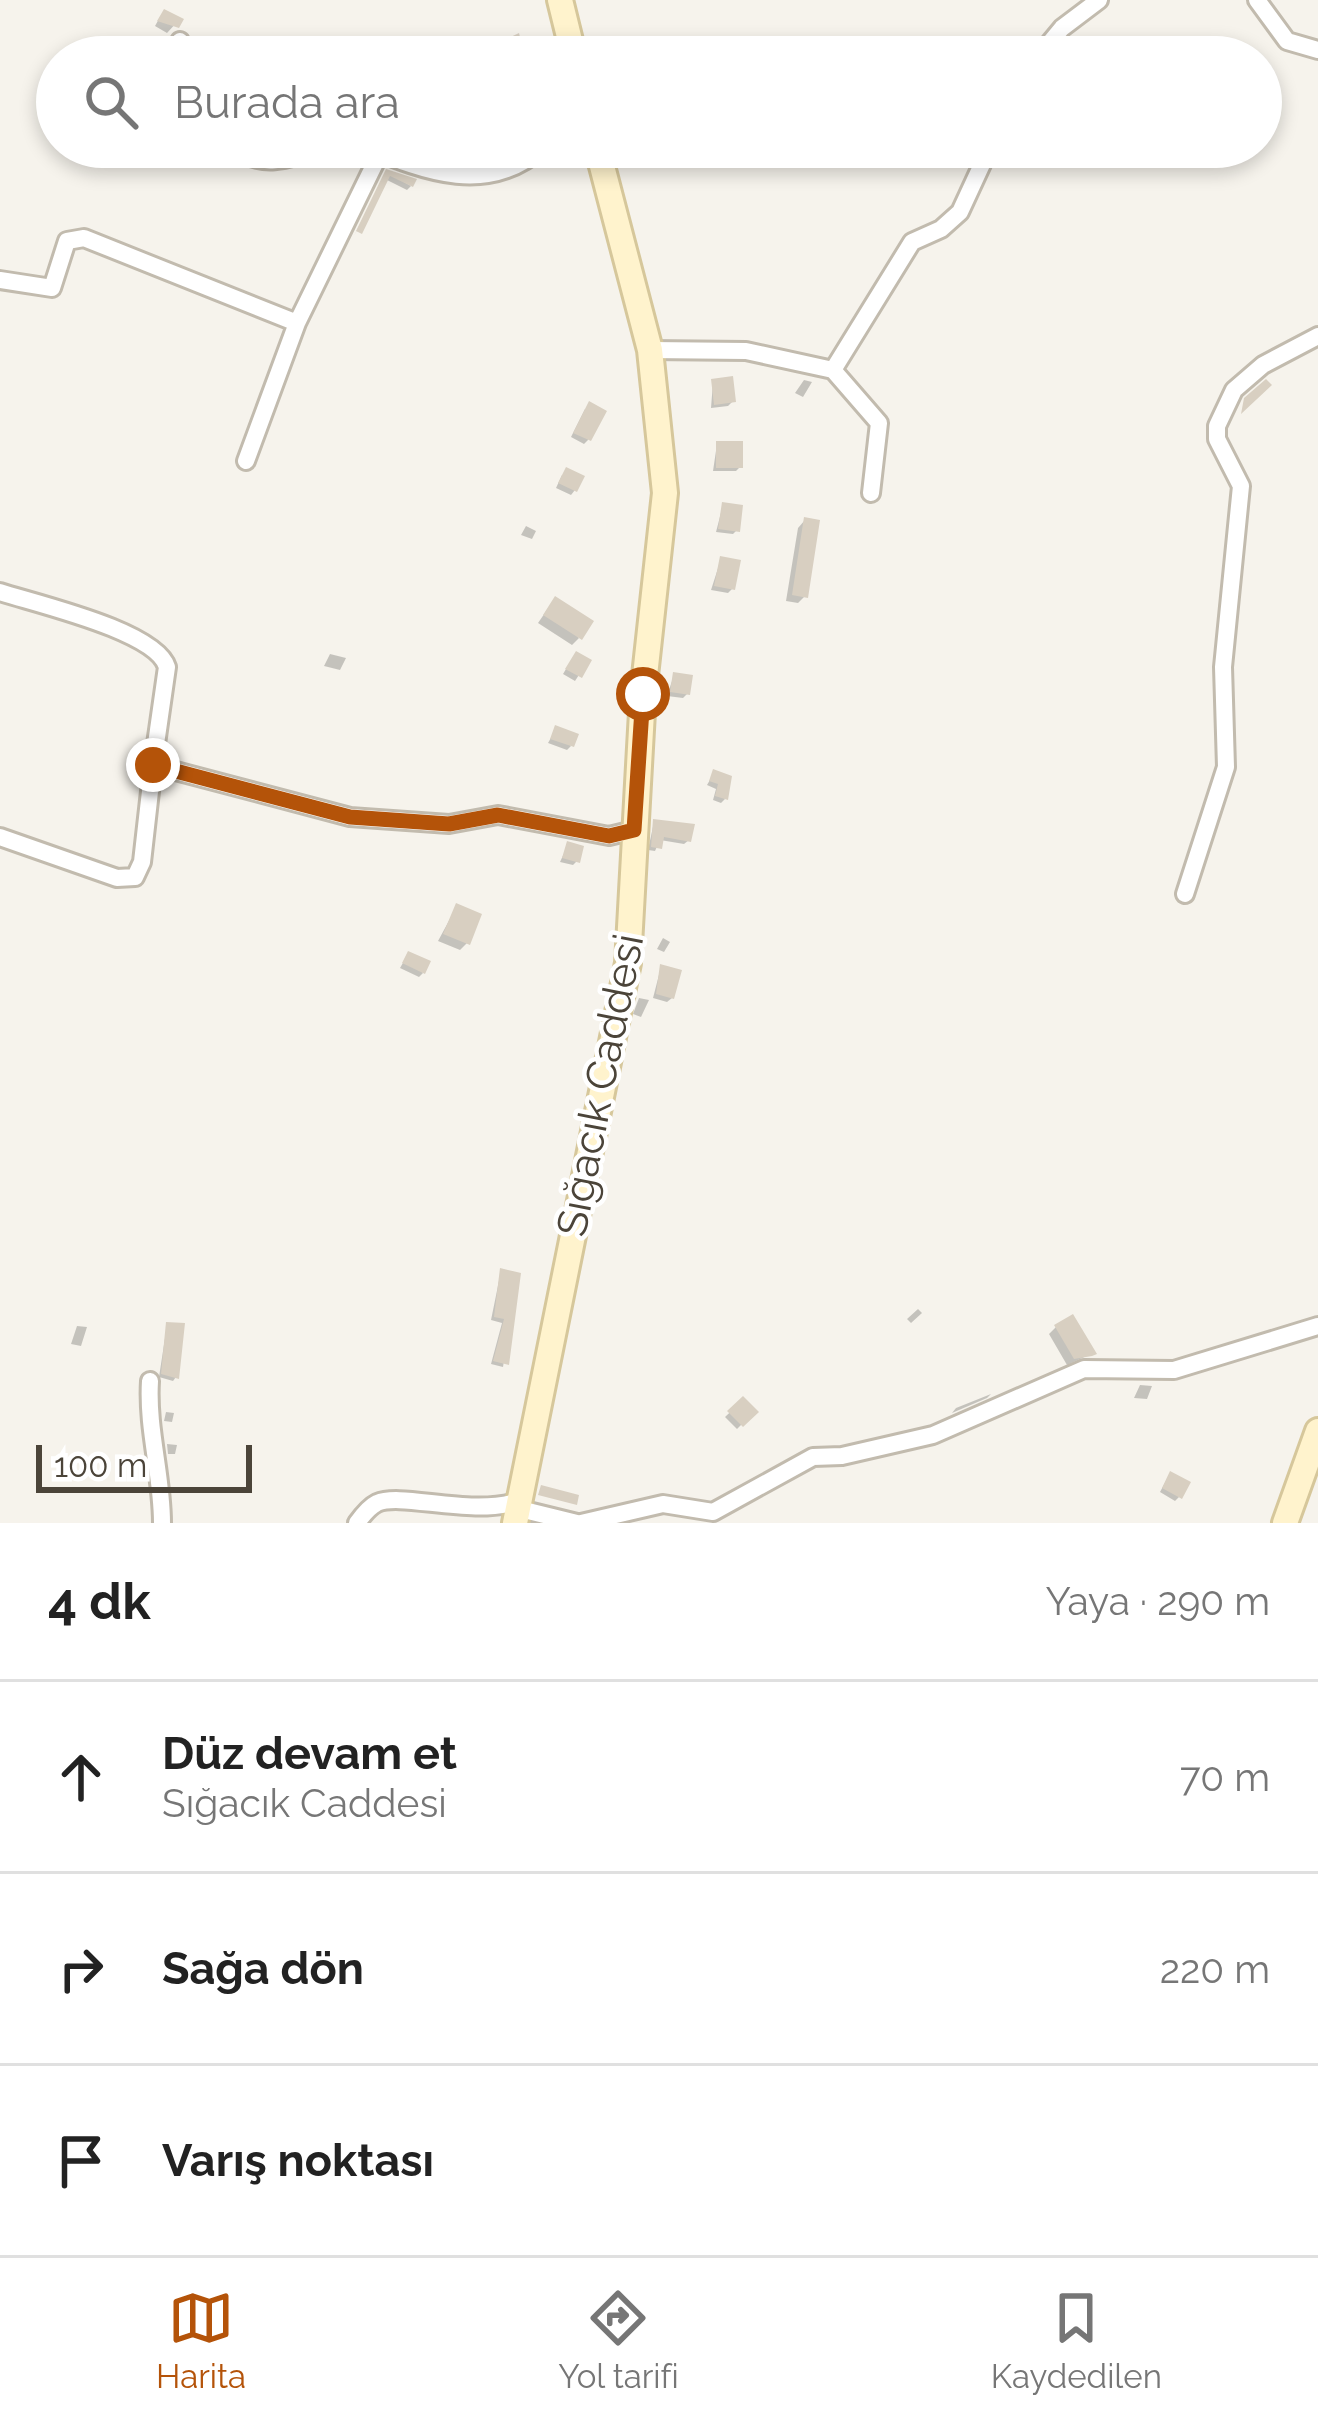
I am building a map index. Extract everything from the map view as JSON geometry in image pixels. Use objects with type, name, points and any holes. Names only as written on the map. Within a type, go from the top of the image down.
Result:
[{"type":"main road","points":[[560,0],[569,36]]},
{"type":"main road","name":"Sığacık Caddesi","points":[[517,1512],[628,963],[634,830],[665,493],[650,350],[602,168]]},
{"type":"main road","points":[[1285,1523],[1318,1431]]},
{"type":"street","points":[[1055,36],[1099,0]]},
{"type":"street","points":[[1257,0],[1287,41],[1318,50]]},
{"type":"street","points":[[245,461],[297,323],[365,168]]},
{"type":"street","points":[[424,168],[483,178],[513,168]]},
{"type":"street","points":[[833,370],[912,242],[941,229],[959,212],[980,168]]},
{"type":"street","points":[[0,280],[52,288],[67,241],[85,238],[162,274],[297,323]]},
{"type":"street","points":[[1185,894],[1226,767],[1223,667],[1241,486],[1217,439],[1217,426],[1234,390],[1263,364],[1318,337]]},
{"type":"street","points":[[650,350],[746,350],[833,370],[879,423],[871,493]]},
{"type":"street","points":[[0,592],[142,640],[164,656],[142,862],[135,877],[117,878],[0,838]]},
{"type":"street","points":[[153,765],[350,817],[449,824],[498,815],[609,836],[634,830]]},
{"type":"street","points":[[356,1523],[378,1502],[524,1510],[579,1523],[663,1504],[713,1512],[813,1456],[862,1452],[933,1436],[1084,1369],[1174,1370],[1318,1326]]},
{"type":"street","points":[[150,1382],[148,1420],[162,1469],[162,1523]]},
{"type":"building","points":[[164,9],[184,19],[179,28],[157,21]]},
{"type":"building","points":[[386,169],[417,179],[413,187],[390,176],[362,234],[356,231]]},
{"type":"building","points":[[733,376],[736,402],[714,405],[711,379]]},
{"type":"building","points":[[1266,379],[1272,385],[1241,414],[1244,398]]},
{"type":"building","points":[[589,401],[607,411],[591,441],[573,433]]},
{"type":"building","points":[[716,441],[743,441],[743,468],[716,468]]},
{"type":"building","points":[[566,467],[585,476],[577,492],[558,483]]},
{"type":"building","points":[[722,502],[743,505],[740,532],[718,529]]},
{"type":"building","points":[[804,517],[820,520],[808,598],[792,595]]},
{"type":"building","points":[[720,556],[741,560],[735,590],[714,586]]},
{"type":"building","points":[[555,596],[594,621],[582,640],[543,615]]},
{"type":"building","points":[[576,651],[592,660],[582,678],[565,669]]},
{"type":"building","points":[[673,672],[693,675],[690,695],[670,692]]},
{"type":"building","points":[[555,725],[579,734],[574,747],[550,739]]},
{"type":"building","points":[[713,769],[732,776],[728,800],[715,796],[718,784],[709,781]]},
{"type":"building","points":[[653,819],[695,824],[691,842],[664,837],[662,849],[651,847]]},
{"type":"building","points":[[567,841],[584,846],[580,863],[562,858]]},
{"type":"building","points":[[456,903],[482,914],[470,945],[443,934]]},
{"type":"building","points":[[408,951],[431,961],[425,974],[402,963]]},
{"type":"building","points":[[660,964],[682,970],[674,999],[656,994]]},
{"type":"building","points":[[500,1268],[521,1273],[509,1365],[493,1361],[504,1319],[494,1317]]},
{"type":"building","points":[[1073,1314],[1097,1354],[1074,1359],[1054,1325]]},
{"type":"building","points":[[166,1322],[185,1323],[179,1379],[161,1374]]},
{"type":"building","points":[[743,1396],[759,1412],[743,1427],[727,1411]]},
{"type":"building","points":[[1170,1471],[1191,1482],[1182,1499],[1162,1488]]},
{"type":"building","points":[[541,1485],[579,1495],[577,1505],[538,1495]]},
{"type":"route","points":[[153,765],[350,817],[449,824],[498,815],[609,836],[634,830],[643,694]]}]
